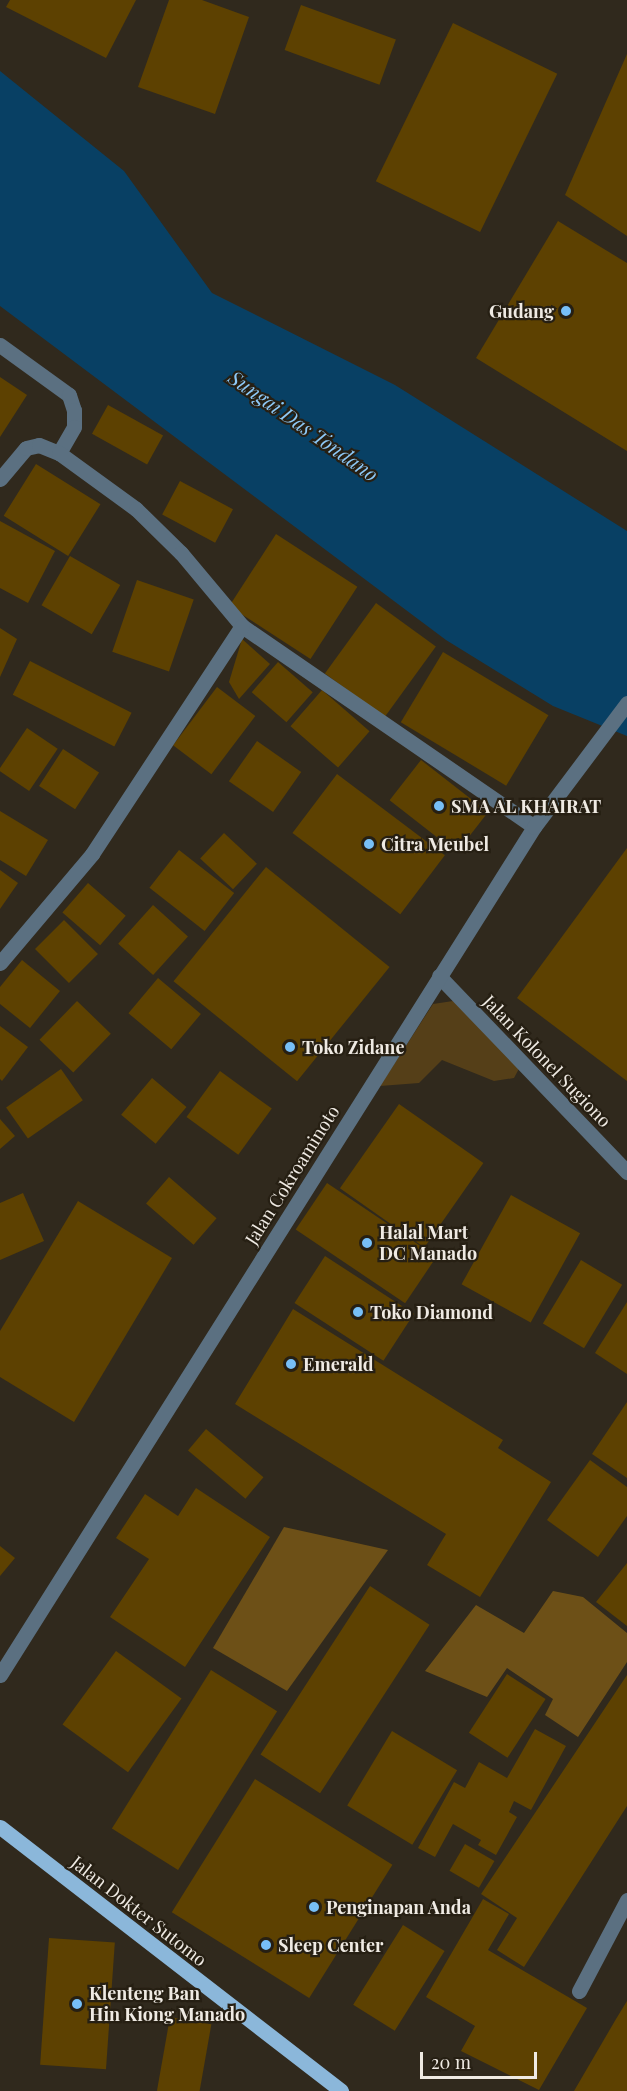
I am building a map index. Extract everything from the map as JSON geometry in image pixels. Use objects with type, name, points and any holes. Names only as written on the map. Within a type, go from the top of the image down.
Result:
[{"type":"main road","name":"Jalan Dokter Sutomo","points":[[0,1827],[341,2091]]},
{"type":"street","points":[[0,345],[69,395],[75,410],[74,427],[59,453]]},
{"type":"street","points":[[0,479],[26,447],[39,445],[59,453],[136,509],[181,553],[242,626],[534,827]]},
{"type":"street","points":[[0,963],[92,854],[242,626]]},
{"type":"street","name":"Jalan Cokroaminoto","points":[[0,1675],[534,827],[588,759],[627,703]]},
{"type":"street","name":"Jalan Kolonel Sugiono","points":[[439,976],[627,1172]]},
{"type":"street","points":[[579,1991],[627,1900]]},
{"type":"shaded area","points":[[453,1001],[522,1063],[514,1078],[494,1081],[442,1060],[419,1083],[380,1086],[433,1004]]},
{"type":"shaded area","points":[[284,1527],[388,1550],[287,1691],[213,1648]]},
{"type":"shaded area","points":[[553,1591],[583,1597],[627,1633],[627,1662],[578,1737],[545,1715],[553,1699],[507,1668],[487,1697],[425,1671],[476,1605],[524,1633]]},
{"type":"water","name":"Sungai Das Tondano","points":[[0,71],[124,171],[212,293],[395,385],[627,531],[627,736],[553,706],[446,640],[0,306]]},
{"type":"building","points":[[10,0],[136,0],[106,58],[6,7]]},
{"type":"building","points":[[169,0],[202,0],[249,17],[215,114],[138,87]]},
{"type":"building","points":[[301,5],[396,40],[379,85],[285,50]]},
{"type":"building","points":[[453,23],[557,74],[480,232],[376,181]]},
{"type":"building","points":[[627,54],[627,236],[565,195]]},
{"type":"building","name":"Gudang","points":[[558,221],[627,263],[627,451],[476,358]]},
{"type":"building","points":[[0,377],[27,395],[0,437]]},
{"type":"building","points":[[108,405],[163,436],[147,464],[92,434]]},
{"type":"building","points":[[36,464],[100,504],[68,556],[4,516]]},
{"type":"building","points":[[180,481],[233,509],[215,543],[162,515]]},
{"type":"building","points":[[0,521],[55,551],[28,603],[0,588]]},
{"type":"building","points":[[276,534],[357,587],[311,659],[229,606]]},
{"type":"building","points":[[70,556],[120,585],[92,634],[42,605]]},
{"type":"building","points":[[137,580],[194,600],[169,671],[112,652]]},
{"type":"building","points":[[376,603],[436,646],[385,717],[325,673]]},
{"type":"building","points":[[0,628],[17,639],[0,677]]},
{"type":"building","points":[[242,639],[270,664],[239,699],[229,682]]},
{"type":"building","points":[[443,652],[548,715],[506,786],[401,722]]},
{"type":"building","points":[[30,661],[132,713],[114,747],[13,695]]},
{"type":"building","points":[[278,662],[313,692],[286,722],[252,692]]},
{"type":"building","points":[[217,687],[255,716],[211,774],[173,745]]},
{"type":"building","points":[[322,690],[370,731],[338,768],[291,726]]},
{"type":"building","points":[[27,728],[58,749],[29,791],[0,771]]},
{"type":"building","points":[[257,741],[301,772],[273,812],[229,781]]},
{"type":"building","points":[[63,749],[99,772],[75,809],[39,786]]},
{"type":"building","name":"SMA AL KHAIRAT","points":[[421,760],[488,812],[457,853],[390,800]]},
{"type":"building","name":"Citra Meubel","points":[[337,774],[445,855],[400,914],[292,833]]},
{"type":"building","points":[[0,811],[48,840],[26,876],[0,860]]},
{"type":"building","points":[[224,833],[257,864],[233,889],[200,859]]},
{"type":"building","points":[[627,848],[627,1081],[517,998]]},
{"type":"building","points":[[179,850],[234,893],[205,931],[149,888]]},
{"type":"building","points":[[266,867],[390,967],[297,1081],[173,981]]},
{"type":"building","points":[[0,870],[18,883],[0,909]]},
{"type":"building","points":[[88,883],[126,916],[100,945],[62,912]]},
{"type":"building","points":[[153,905],[188,936],[153,975],[118,944]]},
{"type":"building","points":[[64,920],[98,954],[69,983],[35,949]]},
{"type":"building","points":[[22,960],[60,991],[30,1028],[0,1004],[0,987]]},
{"type":"building","points":[[158,978],[201,1014],[171,1049],[128,1013]]},
{"type":"building","points":[[77,1001],[111,1034],[73,1072],[39,1040]]},
{"type":"building","points":[[0,1026],[28,1047],[2,1081],[0,1079]]},
{"type":"building","points":[[61,1069],[83,1100],[28,1139],[6,1107]]},
{"type":"building","points":[[220,1071],[272,1109],[238,1155],[186,1117]]},
{"type":"building","points":[[152,1078],[186,1107],[156,1144],[121,1115]]},
{"type":"building","points":[[399,1104],[483,1163],[424,1247],[340,1188]]},
{"type":"building","points":[[0,1119],[15,1136],[0,1149]]},
{"type":"building","points":[[169,1177],[217,1218],[194,1245],[146,1203]]},
{"type":"building","name":"Halal Mart DC Manado","points":[[327,1183],[436,1257],[405,1303],[296,1229]]},
{"type":"building","points":[[23,1193],[44,1241],[0,1260],[0,1203]]},
{"type":"building","points":[[511,1195],[580,1233],[531,1323],[462,1284]]},
{"type":"building","points":[[78,1201],[172,1258],[74,1422],[0,1377],[0,1331]]},
{"type":"building","points":[[325,1256],[414,1314],[383,1361],[295,1303]]},
{"type":"building","points":[[581,1260],[622,1285],[584,1348],[543,1323]]},
{"type":"building","points":[[627,1302],[627,1374],[595,1353]]},
{"type":"building","points":[[293,1309],[503,1440],[498,1448],[551,1482],[480,1597],[427,1565],[446,1534],[235,1404]]},
{"type":"building","points":[[627,1402],[627,1478],[592,1454]]},
{"type":"building","points":[[206,1429],[263,1477],[245,1499],[188,1450]]},
{"type":"building","points":[[590,1460],[627,1487],[627,1516],[598,1557],[547,1520]]},
{"type":"building","points":[[196,1488],[270,1537],[185,1667],[110,1617],[149,1559],[116,1538],[145,1494],[178,1516]]},
{"type":"building","points":[[0,1546],[15,1558],[0,1576]]},
{"type":"building","points":[[627,1563],[627,1626],[596,1602]]},
{"type":"building","points":[[370,1586],[430,1625],[320,1793],[261,1755]]},
{"type":"building","points":[[116,1651],[182,1699],[128,1772],[63,1725]]},
{"type":"building","points":[[211,1670],[277,1711],[178,1870],[112,1829]]},
{"type":"building","points":[[507,1674],[546,1699],[507,1758],[469,1733]]},
{"type":"building","points":[[627,1675],[627,1806],[524,1967],[497,1950],[517,1918],[481,1894]]},
{"type":"building","points":[[535,1729],[566,1746],[531,1810],[514,1801],[509,1812],[517,1817],[496,1855],[478,1845],[481,1840],[453,1824],[435,1857],[418,1848],[454,1782],[465,1788],[479,1762],[507,1778]]},
{"type":"building","points":[[392,1731],[457,1770],[412,1845],[347,1806]]},
{"type":"building","points":[[255,1779],[392,1865],[309,1998],[172,1912]]},
{"type":"building","points":[[465,1844],[494,1861],[479,1888],[450,1871]]},
{"type":"building","points":[[483,1899],[509,1914],[488,1950],[587,2008],[539,2090],[461,2051],[475,2026],[426,1997]]},
{"type":"building","points":[[403,1925],[445,1951],[395,2031],[353,2005]]},
{"type":"building","name":"Klenteng Ban Hin Kiong Manado","points":[[49,1938],[115,1943],[106,2069],[40,2065]]},
{"type":"building","points":[[627,2001],[627,2091],[574,2091],[616,2019]]},
{"type":"building","points":[[170,2017],[211,2024],[200,2091],[157,2091]]},
{"type":"place","name":"Gudang","points":[[566,311]]},
{"type":"place","name":"SMA AL KHAIRAT","points":[[439,806]]},
{"type":"place","name":"Citra Meubel","points":[[369,844]]},
{"type":"place","name":"Toko Zidane","points":[[290,1047]]},
{"type":"place","name":"Halal Mart DC Manado","points":[[367,1243]]},
{"type":"place","name":"Toko Diamond","points":[[358,1312]]},
{"type":"place","name":"Emerald","points":[[291,1364]]},
{"type":"place","name":"Penginapan Anda","points":[[314,1907]]},
{"type":"place","name":"Sleep Center","points":[[266,1945]]},
{"type":"place","name":"Klenteng Ban Hin Kiong Manado","points":[[77,2004]]}]
